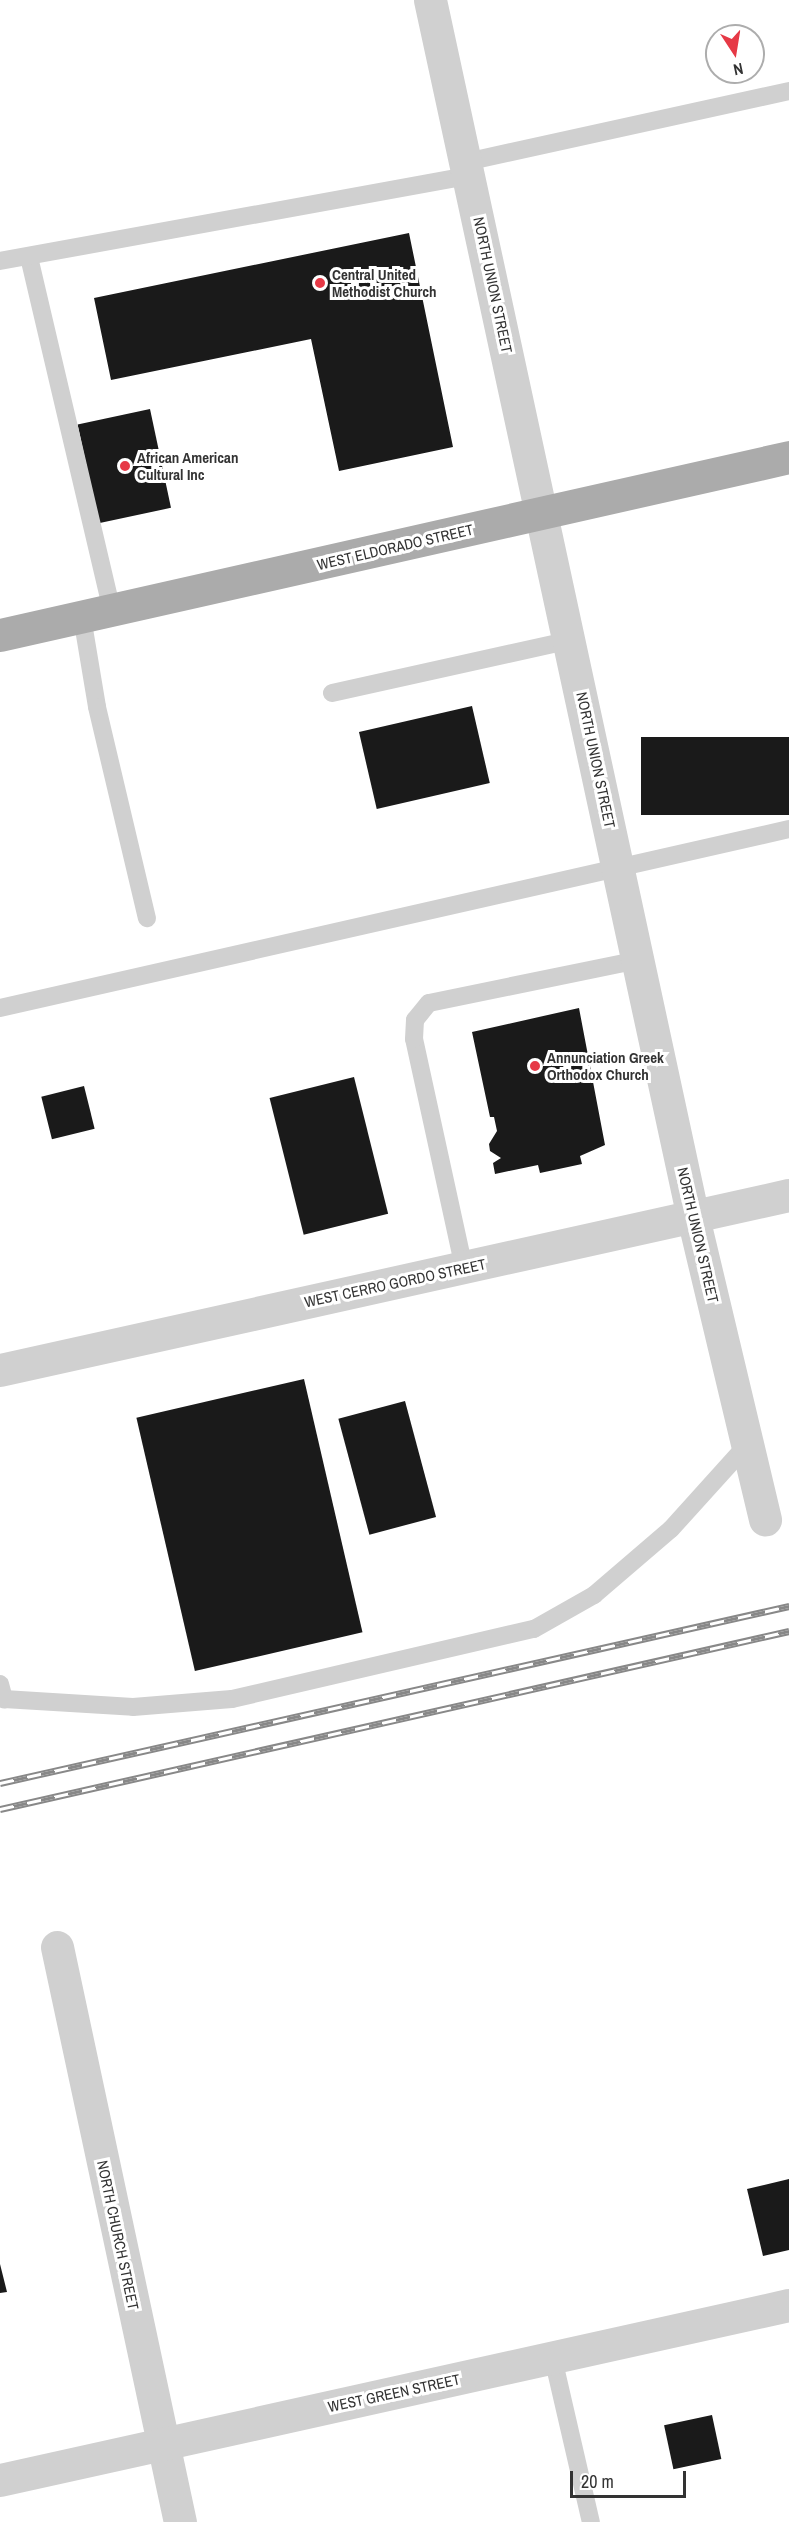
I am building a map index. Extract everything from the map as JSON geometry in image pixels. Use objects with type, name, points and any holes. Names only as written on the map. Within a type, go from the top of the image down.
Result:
[{"type":"main road","name":"WEST ELDORADO STREET","points":[[0,635],[789,457]]},
{"type":"street","name":"NORTH UNION STREET","points":[[430,0],[571,640],[693,1217],[765,1520]]},
{"type":"street","name":"WEST CERRO GORDO STREET","points":[[0,1370],[789,1195]]},
{"type":"street","name":"NORTH CHURCH STREET","points":[[57,1947],[180,2522]]},
{"type":"street","name":"WEST GREEN STREET","points":[[0,2480],[789,2305]]},
{"type":"lane","points":[[0,261],[467,169],[789,91]]},
{"type":"lane","points":[[29,257],[97,613],[97,707],[147,918]]},
{"type":"lane","points":[[332,693],[571,640]]},
{"type":"lane","points":[[0,1008],[620,870],[789,829]]},
{"type":"lane","points":[[464,1268],[414,1038],[415,1020],[429,1003],[438,1000],[639,960]]},
{"type":"lane","points":[[0,1684],[4,1699],[134,1707],[232,1699],[534,1629],[594,1595],[663,1536],[747,1445]]},
{"type":"lane","points":[[553,2358],[591,2522]]},
{"type":"building","points":[[409,233],[453,447],[339,471],[311,339],[111,380],[94,298]]},
{"type":"building","name":"African American Cultural Inc","points":[[150,409],[171,508],[99,523],[78,424]]},
{"type":"building","points":[[472,706],[490,783],[377,809],[359,732]]},
{"type":"building","points":[[641,737],[789,737],[789,815],[641,815]]},
{"type":"building","name":"Annunciation Greek Orthodox Church","points":[[579,1008],[605,1145],[580,1156],[582,1164],[540,1173],[538,1165],[495,1174],[493,1163],[501,1158],[490,1151],[489,1144],[497,1131],[494,1117],[490,1117],[472,1032]]},
{"type":"building","points":[[354,1077],[388,1214],[304,1235],[270,1098]]},
{"type":"building","points":[[84,1086],[95,1129],[52,1139],[41,1097]]},
{"type":"building","points":[[304,1379],[362,1632],[195,1671],[136,1418]]},
{"type":"building","points":[[405,1401],[436,1517],[369,1535],[338,1419]]},
{"type":"building","points":[[789,2179],[789,2250],[763,2256],[747,2189]]},
{"type":"building","points":[[0,2264],[7,2292],[0,2293]]},
{"type":"building","points":[[712,2415],[721,2459],[673,2469],[664,2425]]},
{"type":"railway","points":[[0,1783],[789,1606]]},
{"type":"railway","points":[[0,1809],[789,1631]]},
{"type":"place","name":"Central United Methodist Church","points":[[320,283]]},
{"type":"place","name":"African American Cultural Inc","points":[[125,466]]},
{"type":"place","name":"Annunciation Greek Orthodox Church","points":[[535,1066]]}]
